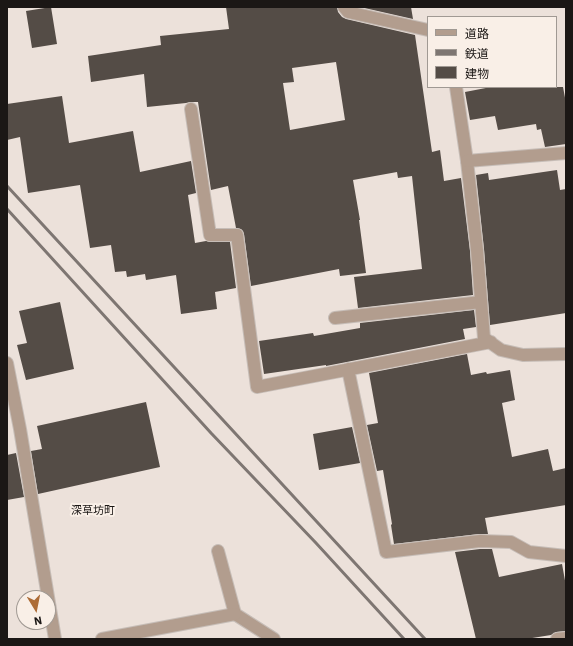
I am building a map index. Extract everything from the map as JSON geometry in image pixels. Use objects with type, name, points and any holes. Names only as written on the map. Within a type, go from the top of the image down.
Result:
[{"type":"street","points":[[344,7],[348,12],[427,30]]},
{"type":"street","points":[[456,88],[467,161],[484,338],[501,350],[523,355],[566,354]]},
{"type":"street","points":[[192,109],[210,235],[237,235],[257,387],[491,342]]},
{"type":"street","points":[[467,161],[566,153]]},
{"type":"street","points":[[335,318],[481,302]]},
{"type":"street","points":[[7,363],[20,429],[55,639]]},
{"type":"street","points":[[348,369],[386,552],[480,541],[511,542],[529,552],[566,556]]},
{"type":"street","points":[[218,551],[235,614],[274,639]]},
{"type":"street","points":[[102,639],[235,614]]},
{"type":"street","points":[[557,639],[566,638]]},
{"type":"building","points":[[51,7],[57,44],[32,48],[26,11]]},
{"type":"building","points":[[226,7],[337,7],[338,12],[346,19],[415,35],[432,152],[440,150],[444,181],[461,178],[470,251],[473,295],[358,308],[354,277],[422,269],[412,176],[398,178],[397,172],[353,180],[360,220],[366,273],[340,276],[339,269],[251,286],[244,234],[241,229],[236,228],[228,186],[211,190],[198,102],[147,107],[144,74],[91,82],[88,56],[161,45],[160,36],[229,29]],"holes":[[[336,62],[345,120],[290,130],[283,83],[294,82],[292,68]]]},
{"type":"building","points":[[360,7],[411,7],[413,19]]},
{"type":"building","points":[[563,87],[566,103],[566,144],[545,147],[541,129],[537,130],[536,124],[498,130],[495,116],[470,120],[465,92],[486,88]]},
{"type":"building","points":[[62,96],[69,143],[133,131],[140,172],[191,161],[196,193],[188,195],[195,243],[206,241],[230,242],[236,288],[215,292],[217,309],[181,314],[176,275],[146,280],[145,274],[127,277],[126,271],[115,272],[111,245],[90,248],[80,185],[28,193],[20,137],[7,140],[7,104]]},
{"type":"building","points":[[557,170],[560,190],[566,189],[566,313],[490,325],[476,175],[488,173],[489,180]]},
{"type":"building","points":[[60,302],[74,369],[26,380],[17,345],[27,343],[19,311]]},
{"type":"building","points":[[474,310],[476,327],[463,329],[465,339],[326,366],[264,374],[259,341],[313,333],[314,336],[360,328],[360,323]]},
{"type":"building","points":[[467,354],[471,375],[510,370],[515,400],[502,403],[512,457],[548,449],[553,471],[566,468],[566,505],[485,518],[488,534],[394,544],[383,470],[377,471],[367,425],[378,423],[369,373]]},
{"type":"building","points":[[146,402],[160,467],[38,494],[31,451],[42,449],[37,426]]},
{"type":"building","points":[[352,427],[360,463],[319,470],[313,434]]},
{"type":"building","points":[[16,453],[24,497],[7,500],[7,455]]},
{"type":"building","points":[[492,549],[499,577],[562,564],[566,586],[566,631],[526,639],[476,639],[455,552]]},
{"type":"railway","points":[[7,186],[425,639]]},
{"type":"railway","points":[[7,209],[211,433],[316,543],[404,639]]},
{"type":"district","name":"深草坊町","points":[[93,511]]}]
